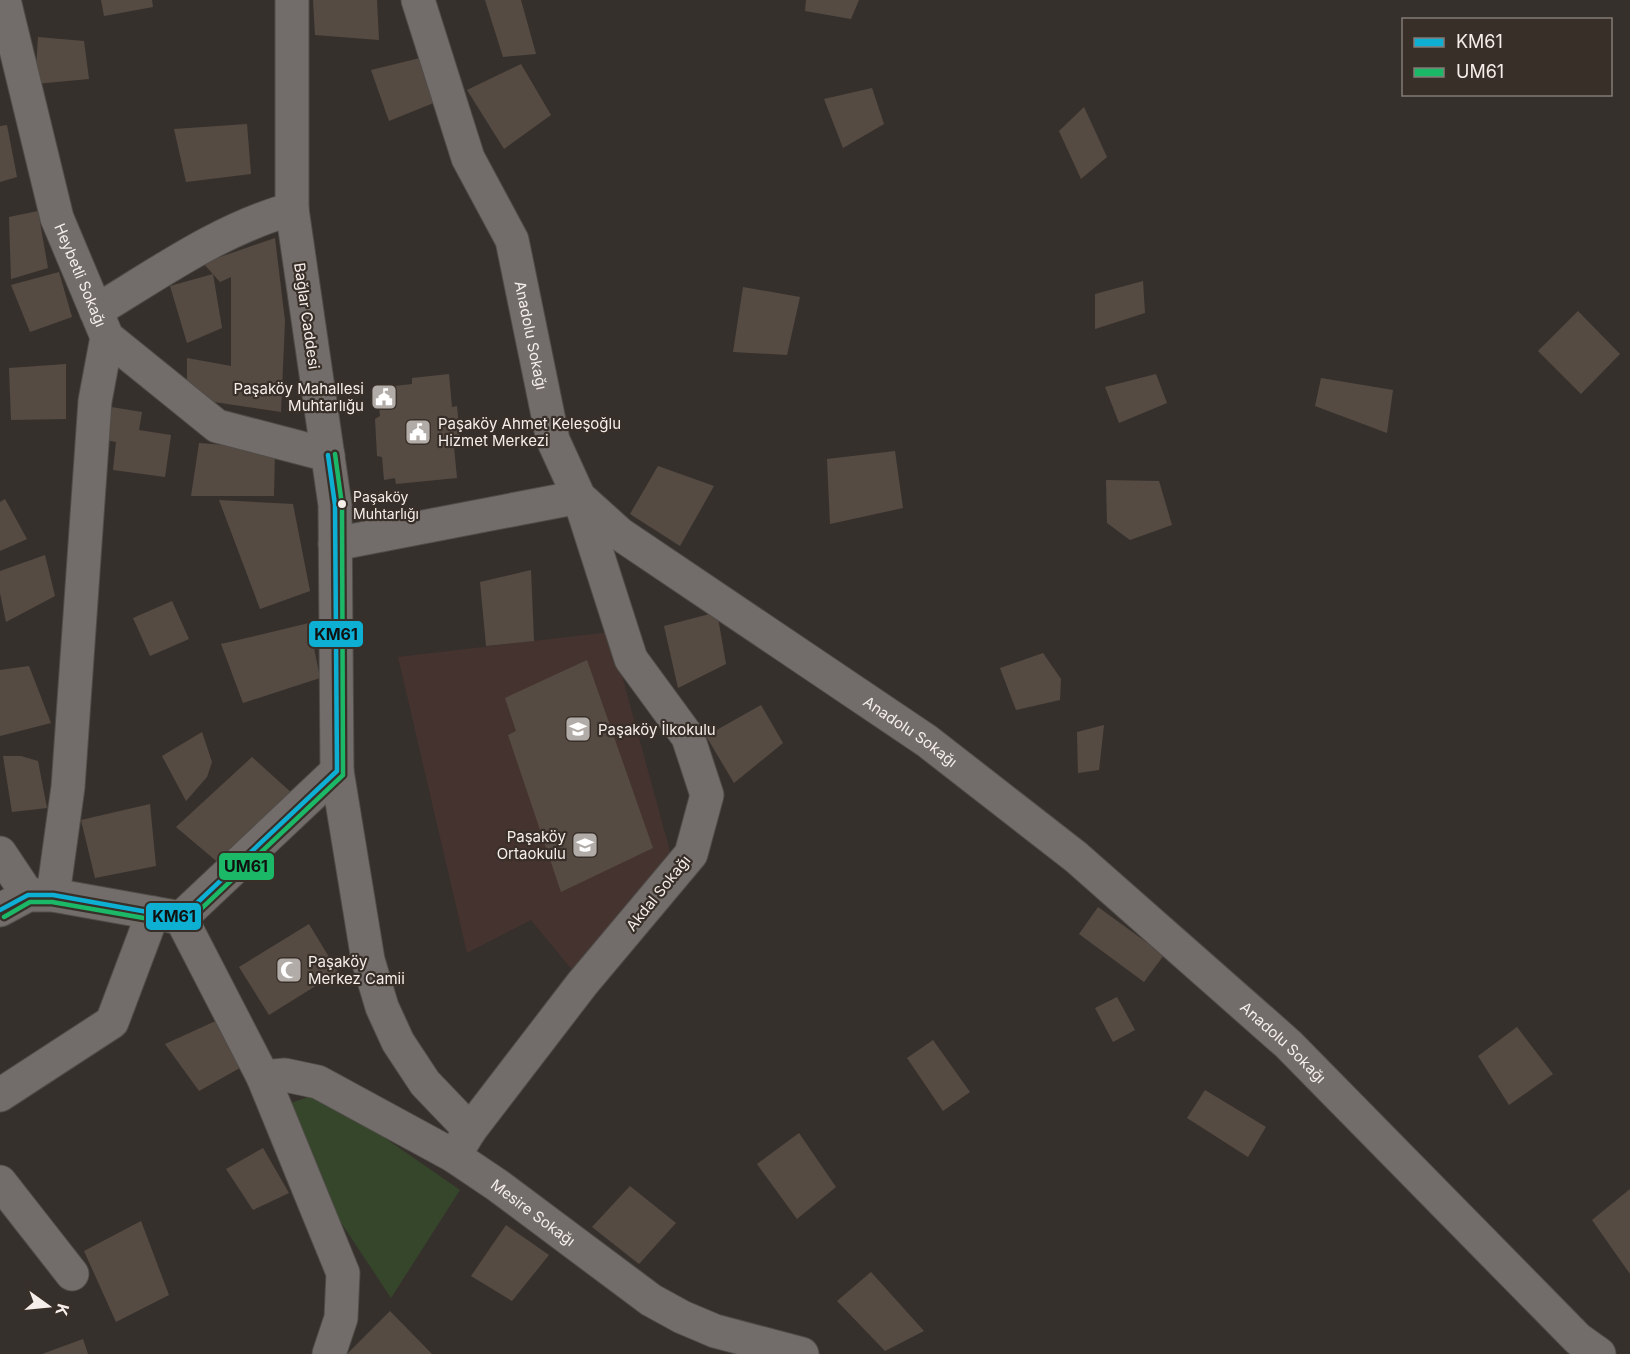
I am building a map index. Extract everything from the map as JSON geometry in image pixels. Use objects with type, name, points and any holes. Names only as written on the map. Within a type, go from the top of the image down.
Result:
[{"type":"street","name":"Heybetli Sokağı","points":[[4,0],[57,218],[101,324],[217,426],[328,455]]},
{"type":"street","name":"Bağlar Caddesi","points":[[292,0],[292,209],[335,505],[337,771],[368,960],[382,1007],[398,1042],[462,1143]]},
{"type":"street","name":"Anadolu Sokağı","points":[[418,0],[468,158],[512,240],[553,440],[579,497],[620,534],[927,741],[1076,857],[1288,1044],[1578,1339],[1599,1354]]},
{"type":"street","points":[[27,900],[68,787],[101,324],[217,237],[245,224],[292,209]]},
{"type":"street","points":[[335,544],[579,497]]},
{"type":"street","name":"Akdal Sokağı","points":[[462,1143],[582,984],[691,854],[707,795],[688,737],[631,659],[579,497]]},
{"type":"street","points":[[10,1089],[112,1022],[167,915],[337,771]]},
{"type":"street","points":[[0,853],[27,900]]},
{"type":"street","points":[[27,900],[167,915]]},
{"type":"street","points":[[167,915],[263,1077],[343,1273],[341,1318],[329,1354]]},
{"type":"street","name":"Mesire Sokağı","points":[[263,1077],[285,1075],[318,1082],[462,1143],[497,1185],[651,1300],[715,1331],[802,1354]]},
{"type":"street","points":[[0,1182],[72,1274]]},
{"type":"shaded area","points":[[610,632],[673,862],[573,971],[531,920],[467,953],[398,657]]},
{"type":"green space","points":[[320,1093],[460,1190],[391,1298],[309,1174],[285,1105]]},
{"type":"building","points":[[101,0],[152,0],[153,7],[104,16]]},
{"type":"building","points":[[313,0],[377,0],[379,40],[315,35]]},
{"type":"building","points":[[485,0],[521,0],[536,54],[503,57]]},
{"type":"building","points":[[806,0],[859,0],[851,19],[805,11]]},
{"type":"building","points":[[38,37],[84,41],[89,79],[35,84]]},
{"type":"building","points":[[424,57],[436,102],[389,121],[371,70]]},
{"type":"building","points":[[521,64],[551,115],[504,149],[467,90]]},
{"type":"building","points":[[872,88],[884,124],[843,148],[824,99]]},
{"type":"building","points":[[1084,107],[1107,157],[1081,179],[1059,131]]},
{"type":"building","points":[[247,124],[251,174],[186,182],[174,129]]},
{"type":"building","points":[[7,125],[17,177],[0,182],[0,126]]},
{"type":"building","points":[[38,211],[48,268],[11,279],[9,217]]},
{"type":"building","points":[[275,238],[285,321],[281,412],[187,398],[187,358],[231,366],[231,277],[220,282],[203,263]]},
{"type":"building","points":[[59,272],[72,317],[30,332],[11,285]]},
{"type":"building","points":[[213,274],[222,328],[187,343],[170,286]]},
{"type":"building","points":[[1143,281],[1145,313],[1095,329],[1095,294]]},
{"type":"building","points":[[743,287],[800,297],[787,355],[733,352]]},
{"type":"building","points":[[1578,311],[1620,354],[1581,394],[1538,351]]},
{"type":"building","points":[[66,364],[66,419],[11,420],[9,368]]},
{"type":"building","name":"Paşaköy Ahmet Keleşoğlu Hizmet Merkezi","points":[[449,374],[452,407],[457,406],[461,446],[454,447],[457,478],[396,484],[395,478],[384,480],[382,457],[377,456],[375,419],[380,416],[377,388],[412,384],[412,378]]},
{"type":"building","points":[[1156,374],[1167,403],[1119,423],[1105,387]]},
{"type":"building","points":[[1321,378],[1393,390],[1387,433],[1315,406]]},
{"type":"building","points":[[105,406],[142,412],[139,430],[171,435],[165,477],[113,470],[116,442],[100,439]]},
{"type":"building","points":[[199,443],[275,449],[274,496],[191,496]]},
{"type":"building","points":[[895,451],[903,508],[830,524],[827,459]]},
{"type":"building","points":[[658,466],[714,486],[680,546],[630,514]]},
{"type":"building","points":[[1106,480],[1159,481],[1172,525],[1130,540],[1107,523]]},
{"type":"building","points":[[5,499],[27,539],[0,551],[0,502]]},
{"type":"building","points":[[219,500],[293,504],[310,591],[260,609]]},
{"type":"building","points":[[45,555],[55,596],[6,622],[0,593],[0,571]]},
{"type":"building","points":[[531,570],[534,641],[486,646],[480,582]]},
{"type":"building","points":[[172,601],[189,639],[150,656],[133,618]]},
{"type":"building","points":[[717,612],[726,664],[678,688],[664,626]]},
{"type":"building","points":[[309,623],[320,678],[243,703],[221,644]]},
{"type":"building","points":[[1043,653],[1061,679],[1060,700],[1016,710],[1000,668]]},
{"type":"building","points":[[587,660],[653,848],[561,892],[508,735],[516,731],[505,698]]},
{"type":"building","points":[[29,666],[51,723],[0,736],[0,670]]},
{"type":"building","points":[[761,705],[783,743],[734,783],[706,736]]},
{"type":"building","points":[[1104,725],[1099,770],[1078,773],[1077,732]]},
{"type":"building","points":[[202,732],[212,762],[207,777],[186,801],[162,756]]},
{"type":"building","points":[[3,756],[21,756],[38,761],[47,808],[12,812]]},
{"type":"building","points":[[252,757],[294,795],[221,865],[176,827]]},
{"type":"building","points":[[150,804],[156,866],[95,878],[81,820]]},
{"type":"building","points":[[1098,907],[1164,955],[1144,982],[1079,934]]},
{"type":"building","name":"Paşaköy Merkez Camii","points":[[309,924],[338,972],[269,1015],[239,967]]},
{"type":"building","points":[[1117,997],[1135,1030],[1113,1042],[1095,1008]]},
{"type":"building","points":[[220,1019],[247,1064],[199,1091],[165,1044]]},
{"type":"building","points":[[1517,1027],[1553,1074],[1509,1105],[1478,1056]]},
{"type":"building","points":[[933,1040],[970,1092],[943,1111],[907,1058]]},
{"type":"building","points":[[1205,1090],[1266,1127],[1248,1157],[1187,1118]]},
{"type":"building","points":[[799,1133],[836,1187],[797,1219],[757,1164]]},
{"type":"building","points":[[263,1148],[289,1193],[253,1210],[226,1169]]},
{"type":"building","points":[[630,1186],[676,1223],[639,1264],[592,1227]]},
{"type":"building","points":[[1630,1189],[1630,1274],[1592,1220]]},
{"type":"building","points":[[141,1221],[169,1295],[116,1322],[84,1251]]},
{"type":"building","points":[[506,1225],[549,1255],[512,1301],[471,1276]]},
{"type":"building","points":[[871,1272],[924,1331],[885,1351],[837,1301]]},
{"type":"building","points":[[390,1311],[432,1354],[347,1354]]},
{"type":"building","points":[[83,1339],[88,1354],[42,1354]]},
{"type":"transit line","name":"UM61","points":[[4,917],[30,902],[52,902],[184,925],[343,775],[342,505],[335,454]]},
{"type":"transit line","name":"KM61","points":[[0,910],[28,895],[53,895],[181,918],[337,771],[335,505],[328,455]]},
{"type":"place","name":"Paşaköy Mahallesi Muhtarlığu","points":[[384,397]]},
{"type":"place","name":"Paşaköy Ahmet Keleşoğlu Hizmet Merkezi","points":[[418,432]]},
{"type":"place","name":"Paşaköy Muhtarlığı","points":[[342,504]]},
{"type":"place","name":"Paşaköy İlkokulu","points":[[578,729]]},
{"type":"place","name":"Paşaköy Ortaokulu","points":[[585,845]]},
{"type":"place","name":"Paşaköy Merkez Camii","points":[[289,970]]}]
